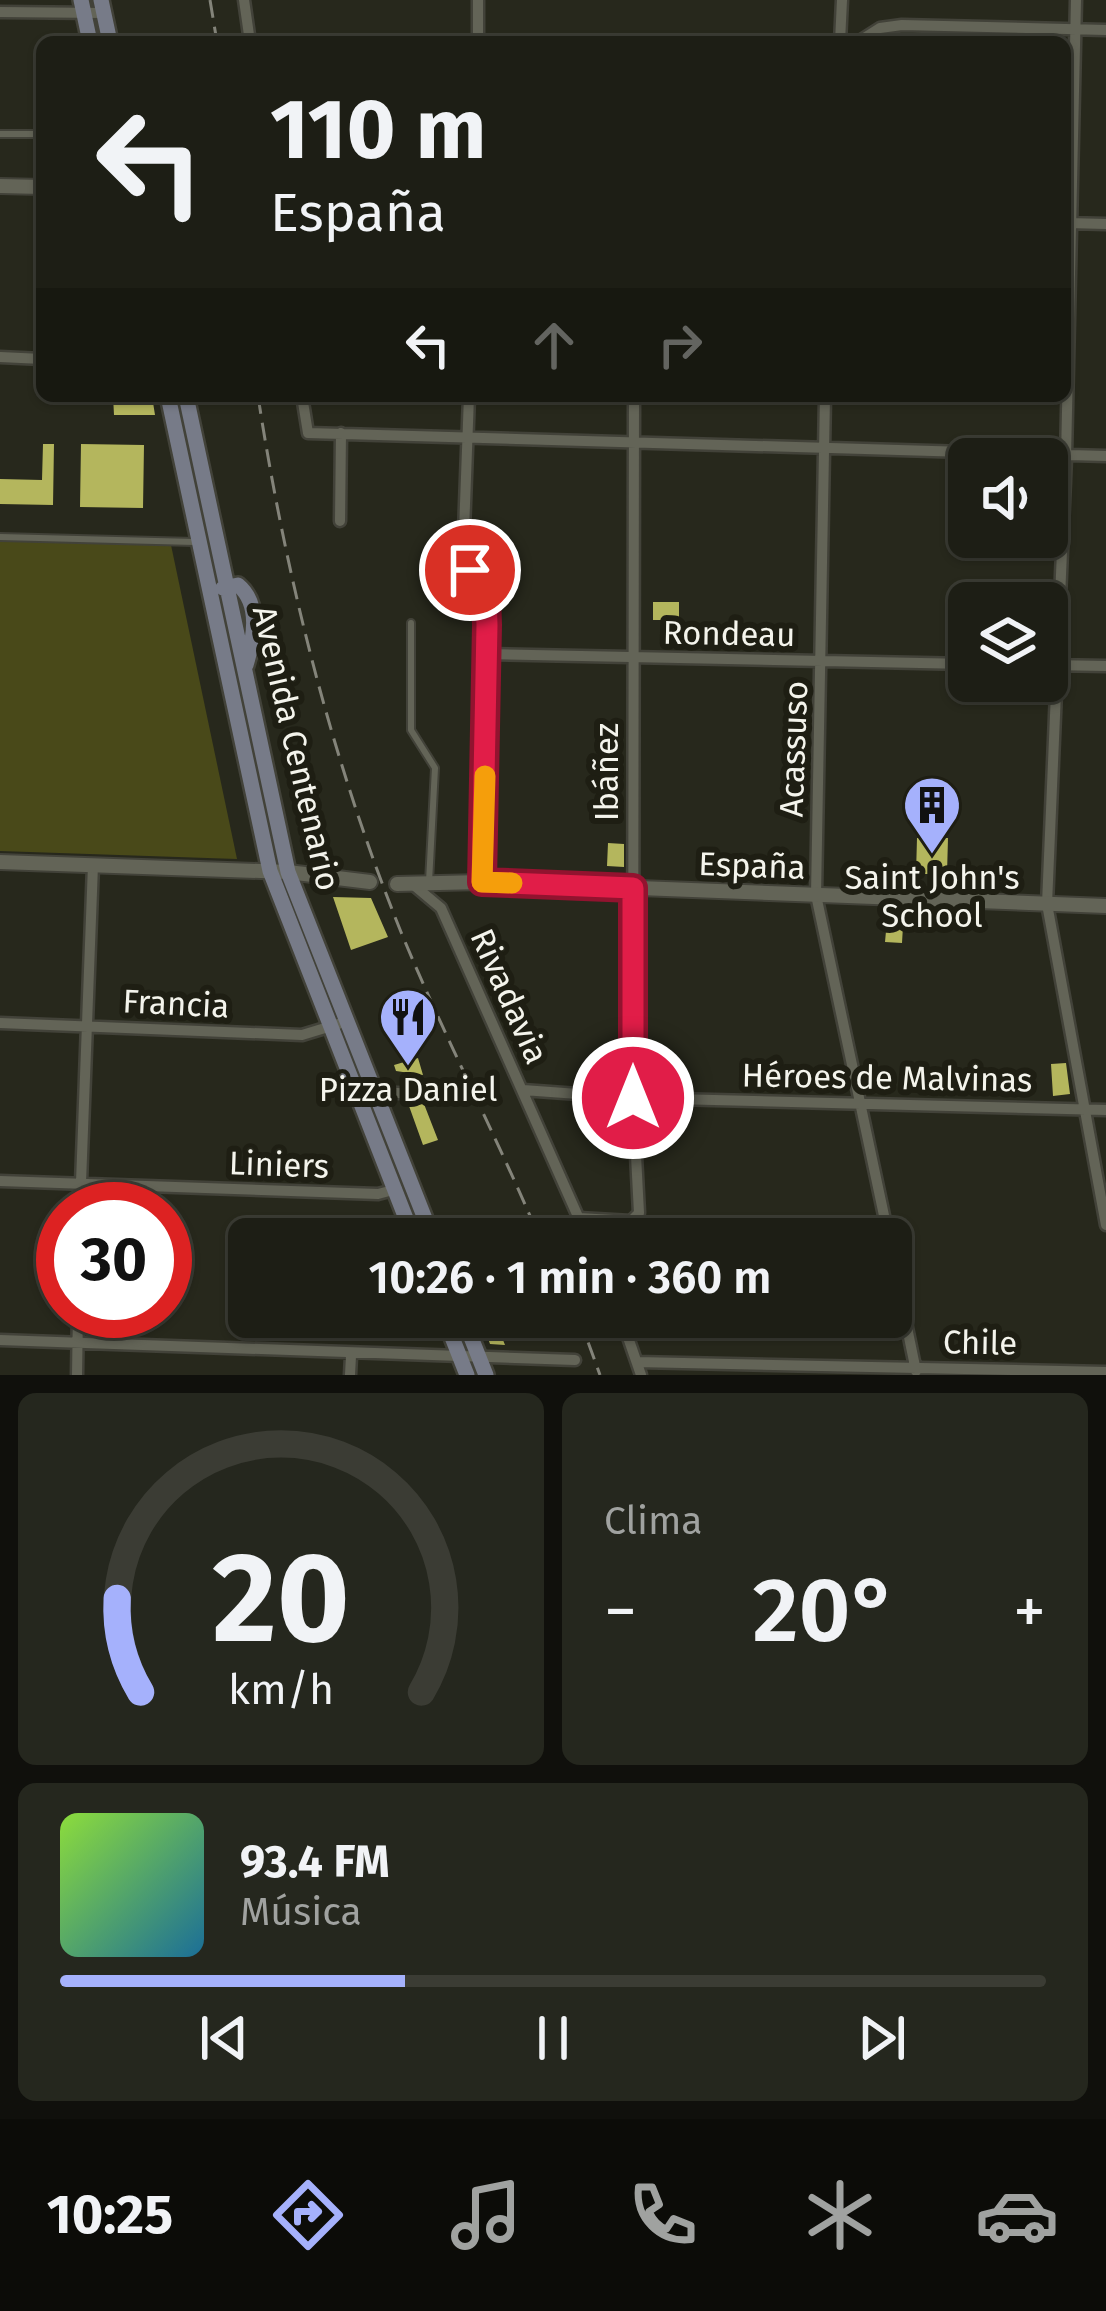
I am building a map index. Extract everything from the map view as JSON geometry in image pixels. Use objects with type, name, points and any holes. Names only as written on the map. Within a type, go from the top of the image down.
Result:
[{"type":"main road","points":[[102,6],[109,36]]},
{"type":"main road","name":"Avenida Centenario","points":[[169,402],[279,872],[330,1028],[421,1218]]},
{"type":"main road","name":"Avenida Centenario","points":[[187,402],[228,587],[243,587],[250,606],[255,634],[245,668],[279,872],[348,1021],[375,1092],[410,1218]]},
{"type":"main road","points":[[210,591],[228,587]]},
{"type":"main road","points":[[452,1338],[466,1375]]},
{"type":"main road","points":[[471,1338],[486,1375]]},
{"type":"street","points":[[244,0],[249,36]]},
{"type":"street","points":[[478,0],[478,36]]},
{"type":"street","points":[[840,36],[842,0]]},
{"type":"street","points":[[1071,174],[1076,0]]},
{"type":"street","points":[[0,12],[102,6]]},
{"type":"street","points":[[868,36],[880,28],[902,25],[1106,30]]},
{"type":"street","points":[[0,186],[36,187]]},
{"type":"street","points":[[1071,223],[1106,224]]},
{"type":"street","points":[[0,357],[36,359]]},
{"type":"street","points":[[303,402],[308,433],[948,453]]},
{"type":"street","points":[[469,402],[463,558],[486,596],[488,654],[482,882]]},
{"type":"street","name":"Ibáñez","points":[[634,402],[636,1218]]},
{"type":"street","name":"Acassuso","points":[[825,402],[816,895],[885,1218]]},
{"type":"street","points":[[1066,438],[1067,402]]},
{"type":"street","points":[[340,521],[341,433]]},
{"type":"street","points":[[1068,457],[1106,456]]},
{"type":"street","name":"Rondeau","points":[[488,654],[948,664]]},
{"type":"street","points":[[1068,665],[1106,666]]},
{"type":"street","points":[[1050,702],[1047,904],[1106,1226]]},
{"type":"street","points":[[0,862],[279,872],[370,882]]},
{"type":"street","points":[[80,1182],[93,866]]},
{"type":"street","name":"España","points":[[397,884],[482,882],[1106,906]]},
{"type":"street","name":"Rivadavia","points":[[422,886],[441,908],[579,1218]]},
{"type":"street","name":"Rivadavia","points":[[441,908],[454,886]]},
{"type":"street","name":"Francia","points":[[0,1023],[302,1035],[348,1021]]},
{"type":"street","name":"Héroes de Malvinas","points":[[523,1090],[633,1098],[1106,1110]]},
{"type":"street","points":[[375,1092],[464,1096]]},
{"type":"street","name":"Liniers","points":[[0,1181],[36,1183]]},
{"type":"street","name":"Liniers","points":[[192,1186],[403,1187]]},
{"type":"street","points":[[77,1375],[78,1338]]},
{"type":"street","points":[[628,1338],[639,1369]]},
{"type":"street","points":[[909,1338],[916,1371]]},
{"type":"street","points":[[0,1340],[351,1356],[575,1360]]},
{"type":"street","points":[[350,1375],[351,1356]]},
{"type":"street","name":"Chile","points":[[639,1369],[1106,1372]]},
{"type":"lane","points":[[0,130],[36,134]]},
{"type":"lane","points":[[0,537],[199,542]]},
{"type":"lane","points":[[410,623],[411,730],[435,768],[422,886]]},
{"type":"shaded area","points":[[0,541],[171,545],[237,859],[0,851]]},
{"type":"building","points":[[113,402],[153,402],[155,415],[114,415]]},
{"type":"building","points":[[43,444],[54,444],[53,505],[0,504],[0,479],[42,480]]},
{"type":"building","points":[[81,444],[144,445],[143,508],[80,507]]},
{"type":"building","points":[[653,602],[679,602],[679,620],[653,620]]},
{"type":"building","name":"Saint John's School","points":[[917,838],[948,838],[947,874],[916,874]]},
{"type":"building","points":[[608,843],[624,844],[624,867],[607,866]]},
{"type":"building","points":[[333,897],[371,898],[388,937],[351,950]]},
{"type":"building","points":[[888,909],[904,909],[902,943],[885,942]]},
{"type":"building","name":"Pizza Daniel","points":[[418,1058],[423,1075],[396,1071],[394,1065]]},
{"type":"building","points":[[1066,1063],[1070,1094],[1053,1096],[1051,1064]]},
{"type":"building","points":[[424,1104],[438,1140],[423,1145],[409,1106]]},
{"type":"building","points":[[488,1338],[502,1338],[505,1345],[490,1344]]},
{"type":"railway","points":[[210,0],[216,36]]},
{"type":"railway","points":[[259,402],[297,600],[353,802],[401,932],[531,1218]]},
{"type":"railway","points":[[587,1338],[600,1375]]},
{"type":"slow traffic","points":[[485,776],[482,882],[512,883]]},
{"type":"place","name":"Saint John's School","points":[[932,856]]},
{"type":"place","name":"Pizza Daniel","points":[[408,1068]]},
{"type":"route","points":[[470,570],[486,596],[482,882],[633,888],[633,1098]]}]
